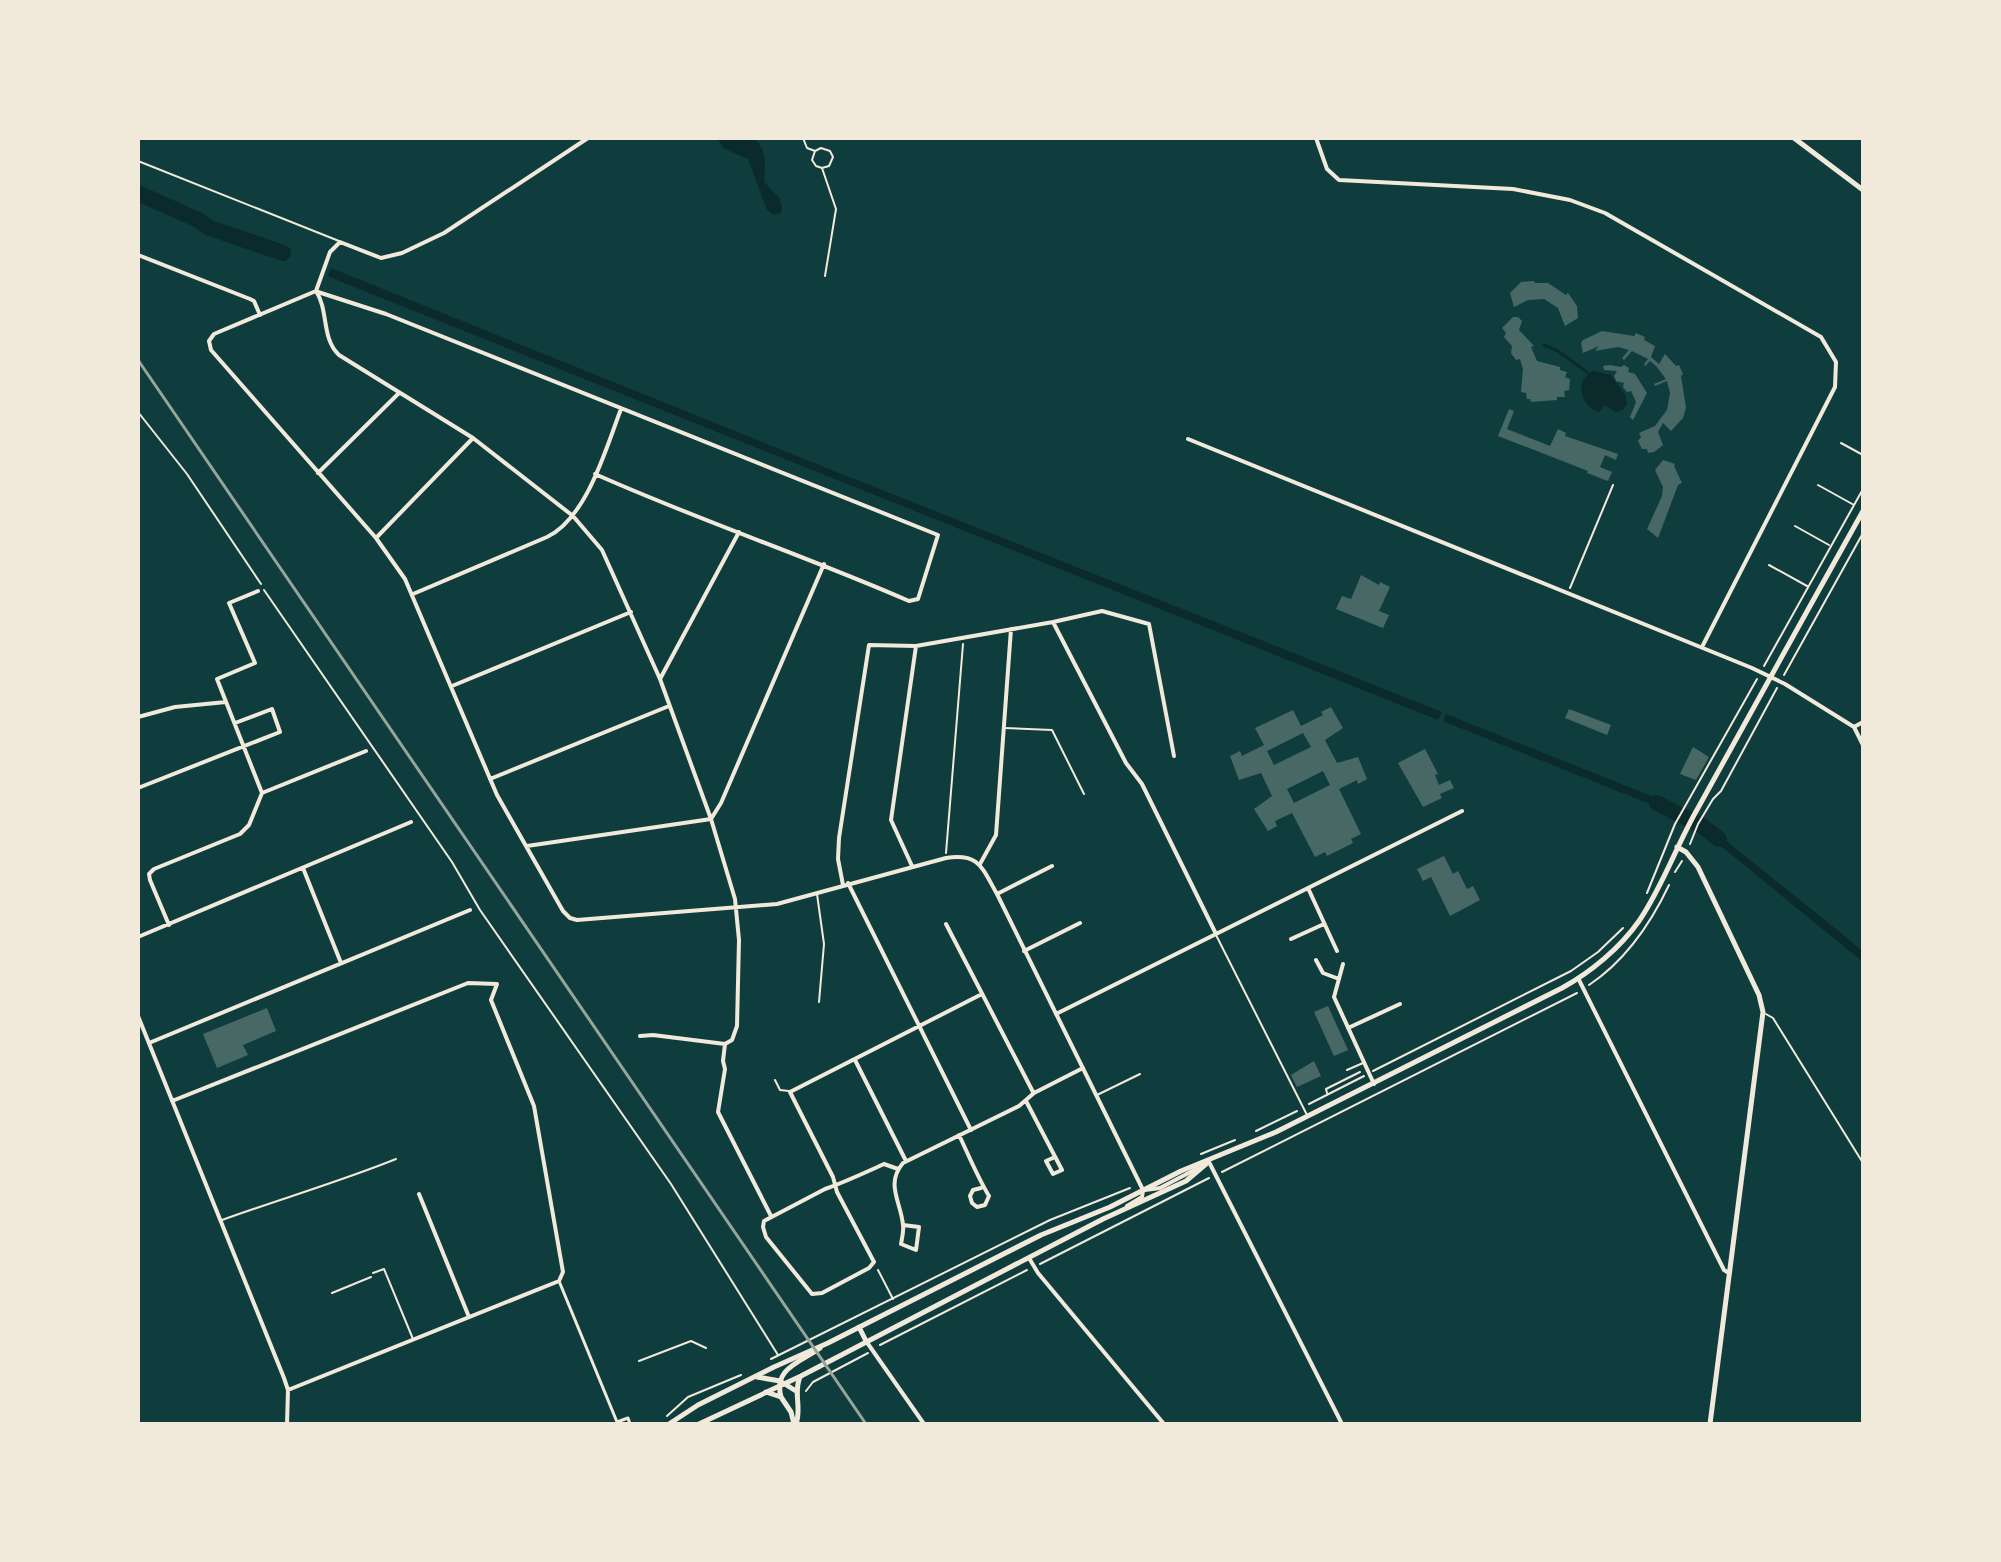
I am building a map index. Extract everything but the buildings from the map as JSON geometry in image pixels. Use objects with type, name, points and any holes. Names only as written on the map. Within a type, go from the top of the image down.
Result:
[{"type":"main road","points":[[1794,138],[1863,190]]},
{"type":"main road","points":[[669,1424],[698,1405],[1142,1187],[1209,1162],[1374,1084],[1578,978],[1615,948],[1638,923],[1769,676],[1863,511]]},
{"type":"main road","points":[[1677,847],[1690,856],[1698,867],[1759,995],[1763,1012],[1710,1424]]},
{"type":"main road","points":[[699,1424],[801,1376],[1103,1219],[1186,1181],[1209,1162]]},
{"type":"main road","points":[[1022,1245],[1029,1258]]},
{"type":"main road","points":[[859,1327],[866,1341]]},
{"type":"main road","points":[[795,1424],[781,1397],[781,1383],[786,1369],[828,1343]]},
{"type":"main road","points":[[756,1376],[796,1391]]},
{"type":"main road","points":[[795,1424],[799,1413],[796,1391],[801,1376]]},
{"type":"main road","points":[[763,1392],[781,1397]]},
{"type":"street","points":[[588,138],[444,233],[402,253],[381,258],[340,242],[330,252],[316,291],[323,302],[332,349],[398,394],[473,438],[573,516],[602,550],[631,611],[660,679],[711,819],[737,909],[739,940],[737,1026],[732,1040],[725,1044],[640,1036]]},
{"type":"street","points":[[1316,138],[1327,169],[1339,180],[1513,189],[1570,200],[1605,213],[1821,337],[1836,362],[1835,387],[1702,647]]},
{"type":"street","points":[[138,255],[250,299],[260,315]]},
{"type":"street","points":[[595,474],[644,496],[824,564],[909,601],[916,600],[921,590],[938,535],[386,314],[316,291],[214,334],[209,344],[213,353],[376,538],[412,594],[507,816],[570,918],[577,920],[777,904],[946,858],[962,856],[980,864],[1142,1187],[1142,1197],[1103,1219]]},
{"type":"street","points":[[318,473],[398,394]]},
{"type":"street","points":[[412,594],[547,537],[573,516],[595,474],[621,409]]},
{"type":"street","points":[[376,538],[473,438]]},
{"type":"street","points":[[1188,439],[1769,676],[1854,727],[1863,745]]},
{"type":"street","points":[[660,679],[739,532]]},
{"type":"street","points":[[526,847],[711,819],[721,803],[824,564]]},
{"type":"street","points":[[258,591],[229,603],[255,663],[217,679],[262,793]]},
{"type":"street","points":[[452,686],[631,611]]},
{"type":"street","points":[[971,1130],[846,884],[838,859],[869,645],[916,646],[1106,611],[1151,627],[1174,756]]},
{"type":"street","points":[[1053,622],[1126,763],[1142,784],[1216,934]]},
{"type":"street","points":[[980,864],[996,835],[1011,629]]},
{"type":"street","points":[[912,866],[891,820],[916,646]]},
{"type":"street","points":[[138,717],[175,707],[227,702]]},
{"type":"street","points":[[490,779],[669,706]]},
{"type":"street","points":[[138,788],[280,732],[272,709],[235,723]]},
{"type":"street","points":[[1854,727],[1863,722]]},
{"type":"street","points":[[169,925],[149,874],[154,869],[245,831],[262,793],[366,751]]},
{"type":"street","points":[[1056,1014],[1462,811]]},
{"type":"street","points":[[138,937],[411,822]]},
{"type":"street","points":[[997,894],[1052,866]]},
{"type":"street","points":[[303,868],[341,963]]},
{"type":"street","points":[[1308,888],[1337,951]]},
{"type":"street","points":[[149,1043],[470,910]]},
{"type":"street","points":[[1024,951],[1080,923]]},
{"type":"street","points":[[946,924],[1034,1093]]},
{"type":"street","points":[[1291,939],[1324,924]]},
{"type":"street","points":[[1316,960],[1323,973],[1339,979]]},
{"type":"street","points":[[1343,964],[1334,997],[1374,1084]]},
{"type":"street","points":[[1578,978],[1724,1270],[1729,1273]]},
{"type":"street","points":[[172,1101],[468,983],[497,984],[491,1000],[537,1117],[563,1270],[559,1281],[617,1422],[628,1418],[630,1424]]},
{"type":"street","points":[[898,1169],[884,1164],[835,1186],[771,1216],[764,1221],[766,1237],[812,1294],[822,1293],[869,1268],[874,1262],[835,1186],[790,1092],[982,994]]},
{"type":"street","points":[[1348,1028],[1400,1004]]},
{"type":"street","points":[[138,1016],[288,1390],[287,1424]]},
{"type":"street","points":[[725,1044],[725,1069],[718,1112],[771,1216]]},
{"type":"street","points":[[855,1060],[906,1161]]},
{"type":"street","points":[[903,1225],[919,1227],[916,1250],[901,1244],[903,1225],[893,1189],[898,1169],[906,1161],[971,1130],[1083,1068]]},
{"type":"street","points":[[1026,1101],[1055,1157]]},
{"type":"street","points":[[959,1135],[980,1178],[981,1188],[989,1196],[988,1201],[977,1207],[970,1196],[973,1190],[981,1188]]},
{"type":"street","points":[[1209,1162],[1342,1424]]},
{"type":"street","points":[[419,1194],[469,1317]]},
{"type":"street","points":[[1029,1258],[1038,1273],[1164,1424]]},
{"type":"street","points":[[288,1390],[559,1281]]},
{"type":"street","points":[[866,1341],[924,1424]]},
{"type":"lane","points":[[803,138],[807,148],[815,151],[824,148],[832,153],[831,163],[822,168],[816,166],[812,160],[815,151]]},
{"type":"lane","points":[[138,161],[340,242]]},
{"type":"lane","points":[[822,168],[836,209],[825,276]]},
{"type":"lane","points":[[1004,728],[1052,730],[1084,794]]},
{"type":"lane","points":[[816,893],[824,944],[819,1002]]},
{"type":"lane","points":[[1216,934],[1307,1116]]},
{"type":"lane","points":[[1763,1012],[1773,1018],[1863,1163]]},
{"type":"lane","points":[[1347,1070],[1364,1062]]},
{"type":"lane","points":[[1096,1096],[1140,1074]]},
{"type":"lane","points":[[775,1080],[780,1090],[790,1092]]},
{"type":"lane","points":[[221,1221],[396,1159]]},
{"type":"lane","points":[[373,1273],[384,1269],[413,1340]]},
{"type":"path","points":[[138,412],[187,474],[452,862],[480,910],[671,1184],[778,1356],[1050,1220],[1142,1187]]},
{"type":"path","points":[[1841,443],[1863,455]]},
{"type":"path","points":[[1567,592],[1613,485]]},
{"type":"path","points":[[1818,485],[1854,505]]},
{"type":"path","points":[[1764,665],[1863,489]]},
{"type":"path","points":[[1795,526],[1831,546]]},
{"type":"path","points":[[1784,676],[1863,533]]},
{"type":"path","points":[[1769,565],[1808,587]]},
{"type":"path","points":[[946,858],[963,638]]},
{"type":"path","points":[[1644,897],[1675,824],[1757,679]]},
{"type":"path","points":[[1692,840],[1777,687]]},
{"type":"path","points":[[1255,1132],[1571,971],[1598,952],[1628,923]]},
{"type":"path","points":[[1040,1264],[1579,990]]},
{"type":"path","points":[[1191,1159],[1221,1144],[1245,1137]]},
{"type":"path","points":[[874,1262],[893,1299]]},
{"type":"path","points":[[885,1342],[1029,1269]]},
{"type":"path","points":[[332,1293],[372,1277],[373,1273]]},
{"type":"path","points":[[639,1361],[691,1341],[706,1348]]},
{"type":"path","points":[[806,1391],[813,1382],[865,1355]]},
{"type":"path","points":[[675,1409],[694,1394],[740,1375]]},
{"type":"water","points":[[717,138],[754,138],[765,158],[764,181],[779,199],[781,213],[773,215],[767,210],[748,159],[723,148]]},
{"type":"water","points":[[331,268],[1442,712],[1438,720],[339,281],[328,276]]},
{"type":"water","points":[[1593,371],[1611,375],[1626,396],[1627,405],[1623,410],[1616,412],[1605,405],[1599,412],[1587,404],[1582,393],[1583,380]]},
{"type":"water","points":[[1446,714],[1679,807],[1675,814],[1443,721]]},
{"type":"water","points":[[1704,823],[1863,951],[1863,962],[1700,829]]},
{"type":"waterway","points":[[138,193],[210,228],[283,253]]},
{"type":"waterway","points":[[1544,345],[1558,351],[1588,373]]},
{"type":"waterway","points":[[1657,803],[1702,826],[1719,839]]},
{"type":"railway","points":[[138,360],[866,1424]]}]
